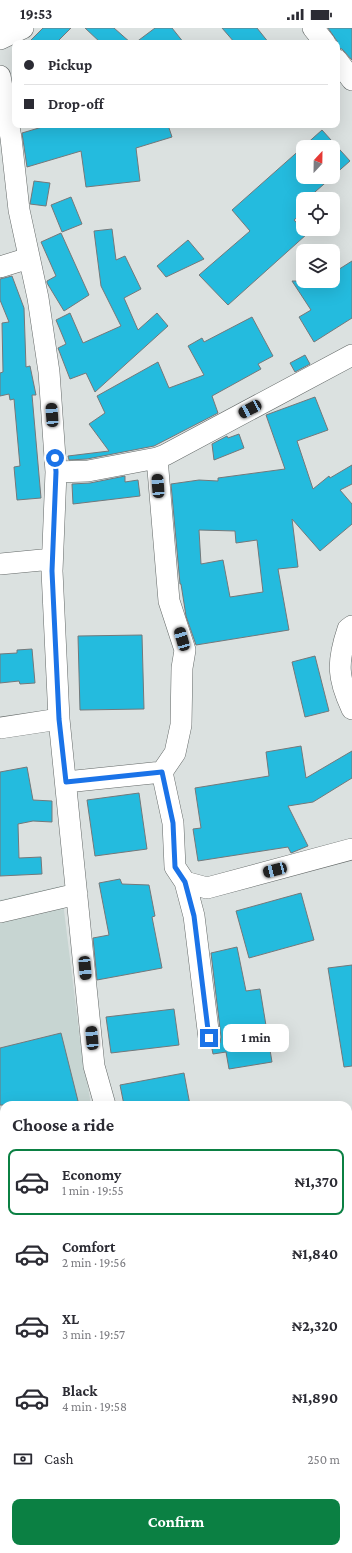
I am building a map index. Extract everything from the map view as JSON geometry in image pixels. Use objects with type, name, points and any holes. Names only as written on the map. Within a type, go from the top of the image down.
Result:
[{"type":"street","points":[[0,39],[23,28]]},
{"type":"street","points":[[313,28],[323,40]]},
{"type":"street","points":[[340,64],[352,80]]},
{"type":"street","points":[[0,76],[11,138],[19,210],[38,298],[49,372],[56,472],[52,559],[59,719],[94,1066],[104,1101]]},
{"type":"street","points":[[0,268],[30,258]]},
{"type":"street","points":[[56,472],[88,470],[156,458],[171,452],[351,361]]},
{"type":"street","points":[[156,458],[169,601],[185,650],[182,668],[181,725],[175,752],[162,772],[173,823],[175,867],[185,882],[194,916],[209,1038]]},
{"type":"street","points":[[0,564],[52,559]]},
{"type":"street","points":[[352,626],[348,629],[341,650],[340,676],[352,709]]},
{"type":"street","points":[[0,728],[59,719]]},
{"type":"street","points":[[66,782],[162,772]]},
{"type":"street","points":[[185,882],[207,888],[352,849]]},
{"type":"street","points":[[0,912],[77,894]]},
{"type":"shaded area","points":[[61,886],[79,1032],[90,1101],[0,1101],[0,900]]},
{"type":"building","points":[[43,28],[71,28],[59,40],[31,40]]},
{"type":"building","points":[[85,28],[114,28],[128,40],[98,40]]},
{"type":"building","points":[[155,28],[172,28],[182,40],[139,40]]},
{"type":"building","points":[[222,28],[257,28],[267,40],[232,40]]},
{"type":"building","points":[[328,28],[352,28],[352,60],[340,49],[340,40],[336,40]]},
{"type":"building","points":[[39,128],[169,128],[172,137],[136,148],[140,181],[86,187],[81,151],[27,167],[22,133]]},
{"type":"building","points":[[322,130],[331,140],[311,140]]},
{"type":"building","points":[[340,150],[350,161],[340,170]]},
{"type":"building","points":[[296,153],[296,184],[324,184],[315,192],[296,192],[296,218],[294,220],[296,222],[296,236],[305,236],[228,305],[199,275],[250,231],[232,210]]},
{"type":"building","points":[[34,181],[50,183],[46,206],[30,204]]},
{"type":"building","points":[[71,197],[82,224],[62,232],[51,205]]},
{"type":"building","points":[[112,229],[116,260],[125,256],[141,289],[124,298],[138,330],[157,313],[168,326],[95,392],[86,373],[70,379],[58,348],[66,344],[56,320],[70,313],[83,343],[121,326],[101,286],[94,231]]},
{"type":"building","points":[[61,233],[89,295],[64,311],[47,283],[47,281],[56,276],[41,242]]},
{"type":"building","points":[[188,240],[204,259],[166,277],[157,266]]},
{"type":"building","points":[[352,261],[352,318],[314,342],[299,317],[311,310],[297,288],[340,288],[340,269]]},
{"type":"building","points":[[12,276],[24,308],[26,367],[30,366],[36,395],[32,395],[41,498],[17,500],[14,467],[20,466],[14,399],[10,400],[9,394],[0,396],[0,373],[3,372],[2,323],[9,322],[0,300],[0,279]]},
{"type":"building","points":[[292,281],[296,281],[296,287]]},
{"type":"building","points":[[252,317],[273,356],[258,364],[261,369],[212,396],[218,413],[154,446],[87,459],[69,460],[68,456],[109,451],[89,424],[105,413],[97,396],[158,362],[169,388],[204,375],[188,346],[202,338],[204,342]]},
{"type":"building","points":[[305,355],[310,364],[295,372],[290,363]]},
{"type":"building","points":[[315,397],[328,430],[297,441],[313,489],[329,476],[330,478],[352,465],[352,484],[340,490],[352,504],[352,524],[320,551],[292,519],[298,567],[278,569],[289,630],[196,645],[186,616],[180,584],[171,484],[199,480],[218,481],[218,478],[285,469],[266,415]],"holes":[[[199,530],[235,531],[236,543],[257,540],[263,592],[230,597],[223,560],[201,564]]]},
{"type":"building","points":[[239,434],[244,448],[214,460],[212,444],[227,436],[228,438]]},
{"type":"building","points":[[125,476],[125,482],[138,480],[140,496],[73,504],[72,484],[90,483]]},
{"type":"building","points":[[142,635],[144,709],[80,710],[78,636]]},
{"type":"building","points":[[32,649],[35,683],[20,684],[19,681],[0,683],[0,654],[17,653],[17,650]]},
{"type":"building","points":[[315,656],[329,711],[305,717],[292,662]]},
{"type":"building","points":[[301,746],[306,778],[352,751],[352,778],[313,802],[288,806],[308,846],[291,853],[288,847],[198,861],[193,829],[201,828],[195,788],[269,776],[266,752]]},
{"type":"building","points":[[27,767],[33,800],[52,801],[52,822],[33,821],[18,824],[19,858],[41,857],[42,874],[0,876],[0,772]]},
{"type":"building","points":[[139,793],[147,849],[95,856],[87,800]]},
{"type":"building","points":[[120,879],[122,884],[149,885],[155,916],[152,917],[162,968],[97,980],[93,938],[109,935],[99,883]]},
{"type":"building","points":[[301,893],[314,940],[249,958],[236,911]]},
{"type":"building","points":[[237,947],[246,991],[260,989],[272,1062],[229,1069],[226,1052],[213,1054],[212,1049],[220,1043],[221,1037],[211,953]]},
{"type":"building","points":[[352,965],[352,1066],[344,1067],[328,968]]},
{"type":"building","points":[[174,1009],[179,1045],[111,1053],[106,1017]]},
{"type":"building","points":[[61,1033],[78,1101],[0,1101],[0,1048]]},
{"type":"building","points":[[184,1073],[189,1101],[123,1101],[120,1085]]},
{"type":"route","points":[[55,458],[56,472],[52,571],[59,719],[66,782],[162,772],[173,823],[175,867],[185,882],[194,916],[209,1038]]}]
